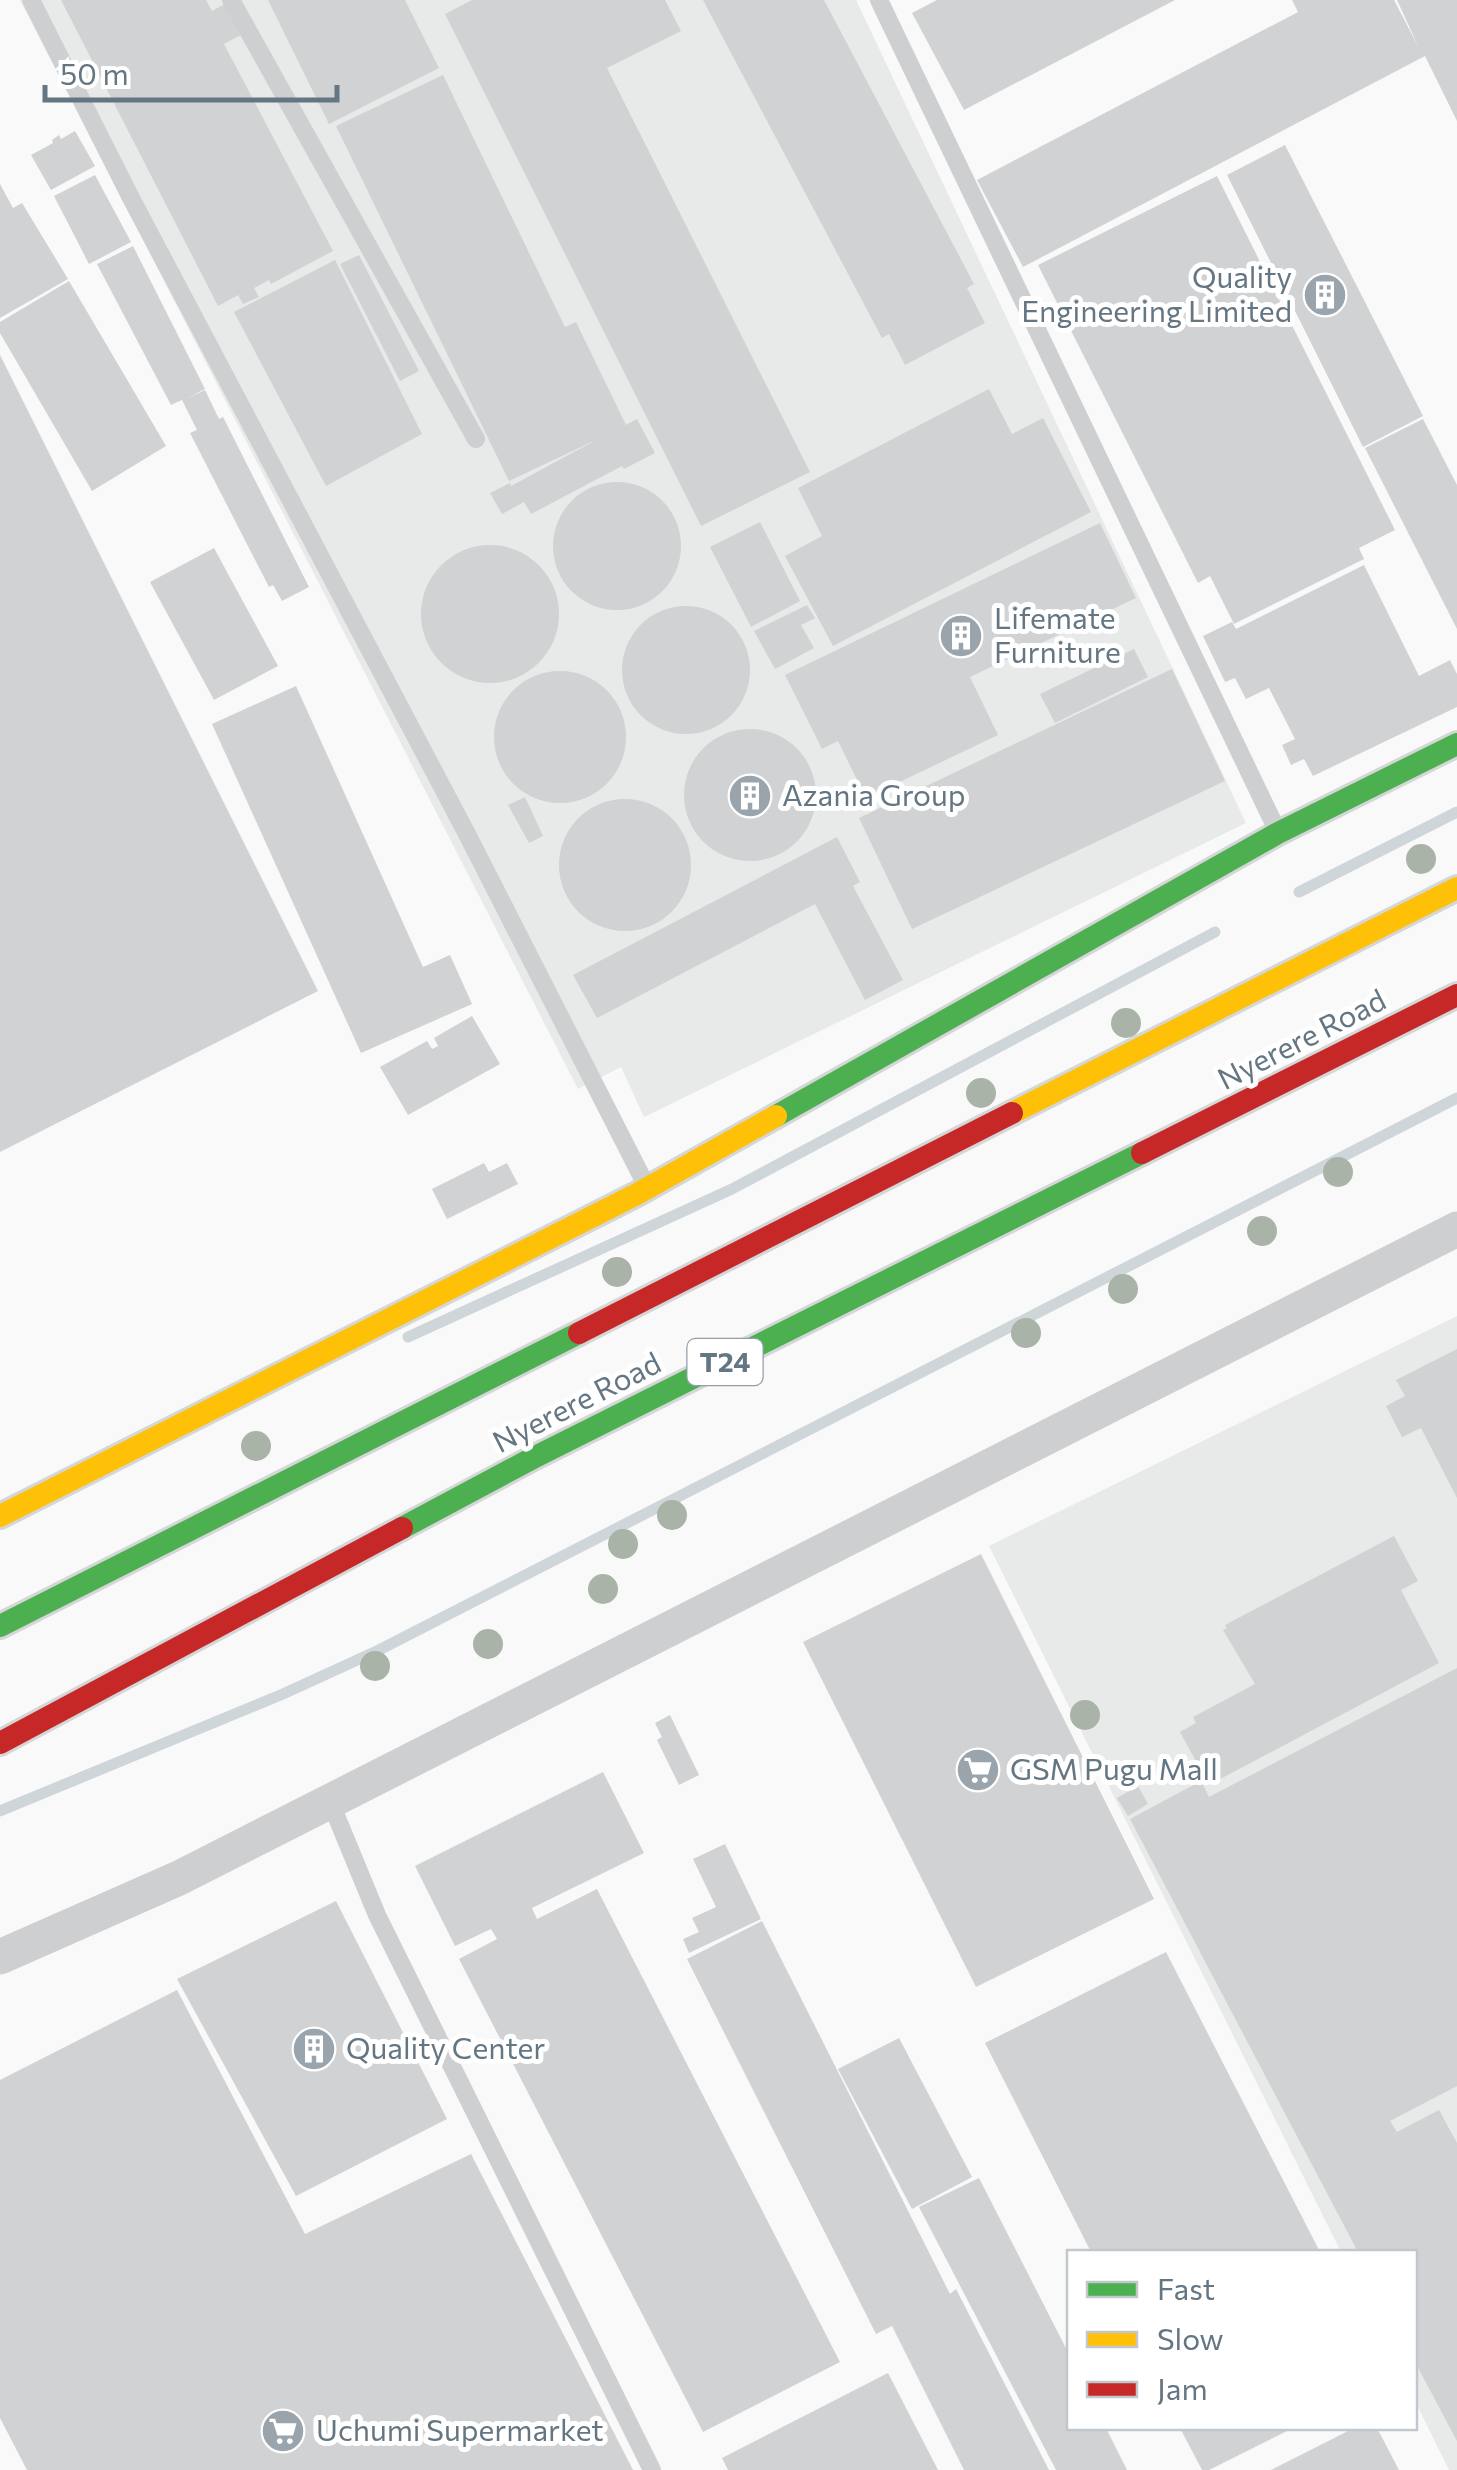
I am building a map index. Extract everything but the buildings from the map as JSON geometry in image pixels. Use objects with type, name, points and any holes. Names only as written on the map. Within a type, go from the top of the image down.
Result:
[{"type":"main road","points":[[0,1516],[648,1188],[1278,833],[1457,744]]},
{"type":"main road","name":"Nyerere Road","points":[[0,1626],[1457,888]]},
{"type":"main road","name":"Nyerere Road","points":[[0,1743],[533,1458],[1457,995]]},
{"type":"street","points":[[0,1957],[179,1878],[1457,1229]]},
{"type":"lane","points":[[30,0],[648,1188]]},
{"type":"lane","points":[[231,0],[476,439]]},
{"type":"lane","points":[[879,0],[1278,833]]},
{"type":"lane","points":[[330,1802],[377,1915],[652,2470]]},
{"type":"shaded area","points":[[20,0],[856,0],[1246,823],[644,1117],[621,1067],[578,1089]]},
{"type":"shaded area","points":[[1457,1316],[1457,2470],[1449,2470],[1417,2405],[1417,2250],[1340,2250],[989,1546]]},
{"type":"waterway","points":[[1299,892],[1457,812]]},
{"type":"waterway","points":[[408,1337],[732,1189],[1215,932]]},
{"type":"waterway","points":[[0,1811],[379,1650],[1457,1098]]},
{"type":"traffic: fast","points":[[776,1116],[1278,833],[1457,744]]},
{"type":"traffic: fast","points":[[402,1528],[533,1458],[1142,1153]]},
{"type":"traffic: fast","points":[[0,1626],[579,1333]]},
{"type":"traffic: slow","points":[[1012,1113],[1457,888]]},
{"type":"traffic: slow","points":[[0,1516],[637,1194],[776,1116]]},
{"type":"traffic: jam","points":[[1142,1153],[1457,995]]},
{"type":"traffic: jam","points":[[579,1333],[1012,1113]]},
{"type":"traffic: jam","points":[[0,1743],[402,1528]]},
{"type":"place","name":"Quality Engineering Limited","points":[[1325,295]]},
{"type":"place","name":"Lifemate Furniture","points":[[961,636]]},
{"type":"place","name":"Azania Group","points":[[750,796]]},
{"type":"place","name":"GSM Pugu Mall","points":[[978,1770]]},
{"type":"place","name":"Quality Center","points":[[314,2049]]},
{"type":"place","name":"Uchumi Supermarket","points":[[283,2431]]}]
